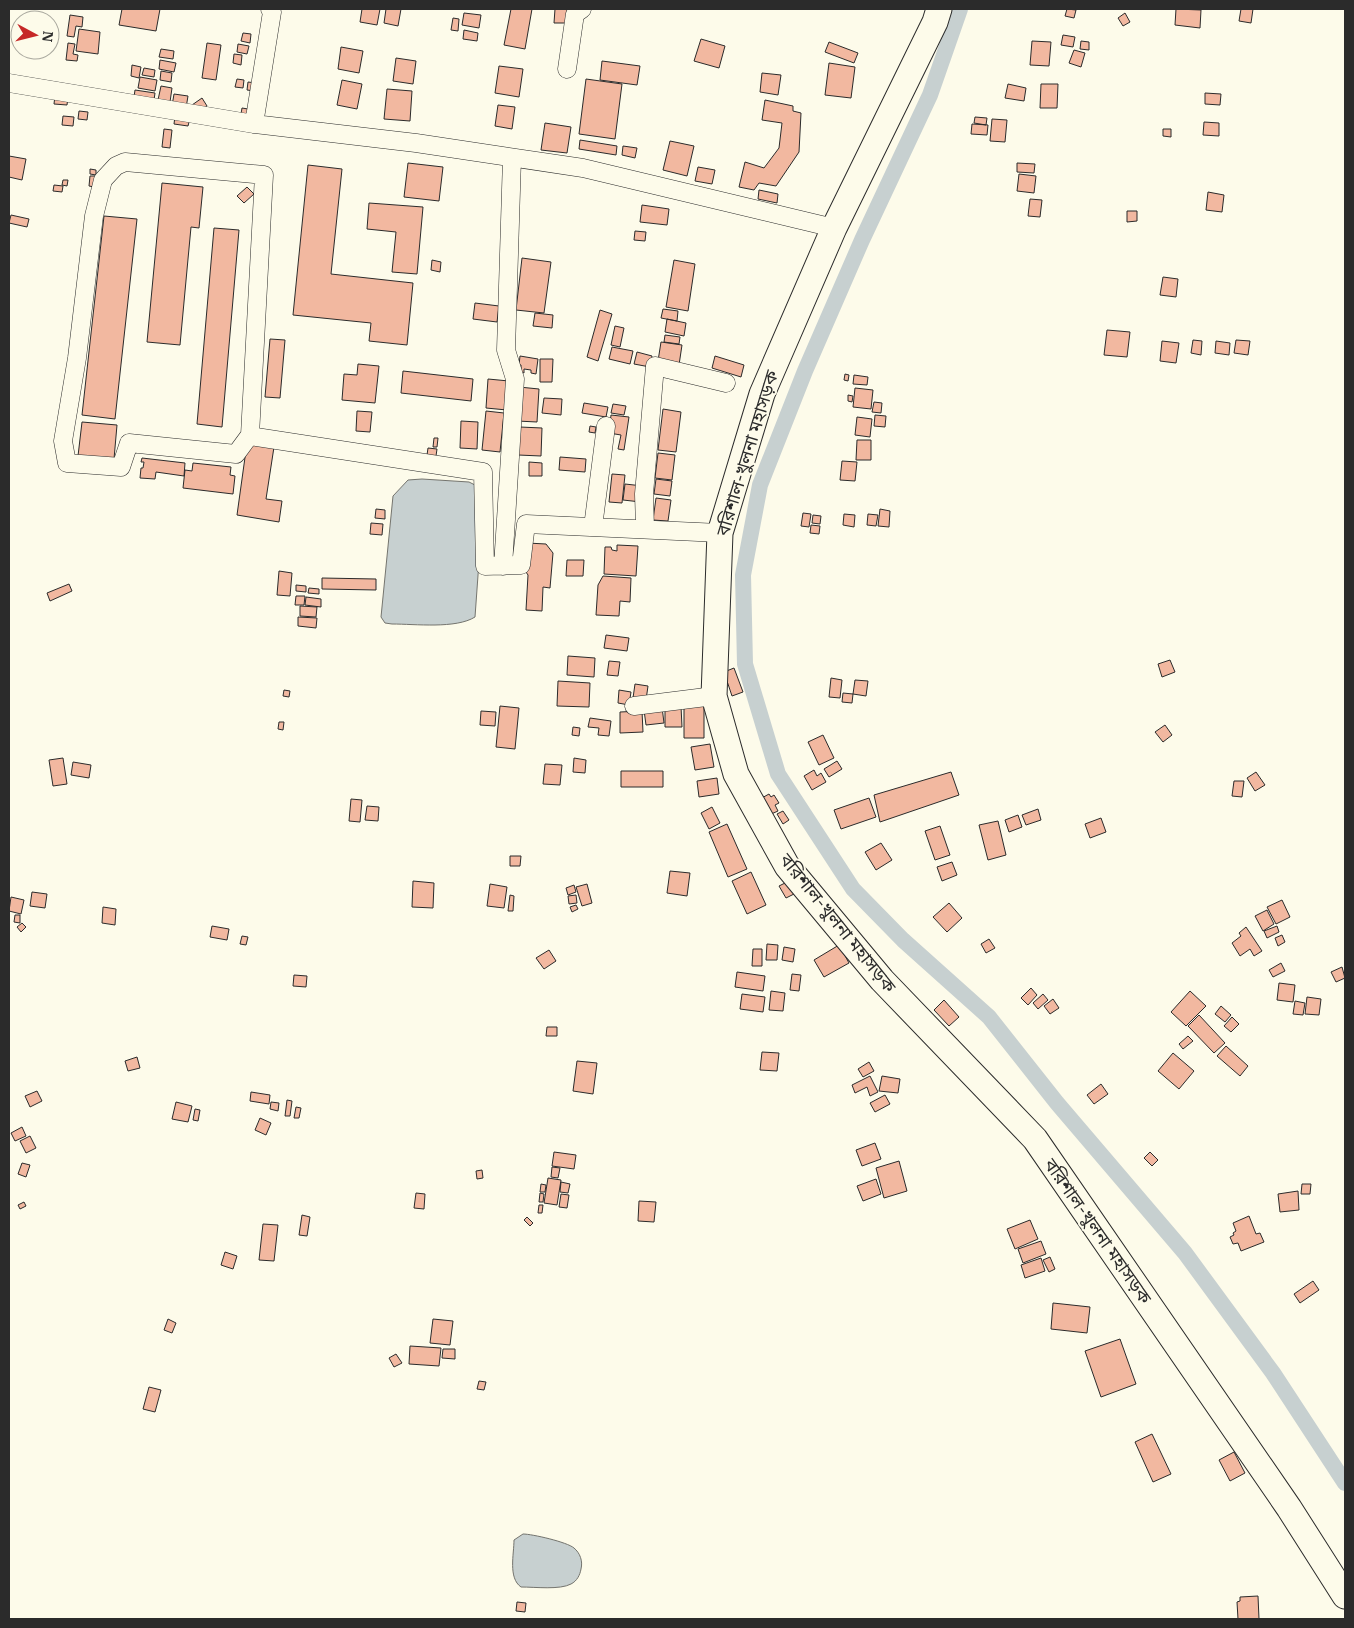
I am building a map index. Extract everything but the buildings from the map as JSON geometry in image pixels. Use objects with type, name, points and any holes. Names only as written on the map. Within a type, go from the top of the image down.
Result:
[{"type":"highway","name":"বরিশাল-খুলনা মহাসড়ক","points":[[939,9],[935,22],[834,228],[762,394],[720,533],[714,696],[736,774],[787,866],[882,980],[1034,1139],[1289,1508],[1345,1596]]},
{"type":"street","points":[[254,124],[272,12],[270,9]]},
{"type":"street","points":[[567,70],[575,14],[582,9]]},
{"type":"street","points":[[9,83],[254,124],[416,144],[583,168],[834,228]]},
{"type":"street","points":[[503,566],[515,379],[506,350],[512,158]]},
{"type":"street","points":[[125,162],[264,175],[250,435],[236,454],[129,443],[121,467],[67,463],[63,441],[77,358],[94,216],[103,180],[116,166],[125,162]]},
{"type":"street","points":[[645,529],[644,494],[655,366],[726,383]]},
{"type":"street","points":[[593,527],[606,426]]},
{"type":"street","points":[[250,435],[483,472],[485,566],[521,565],[526,524],[720,533]]},
{"type":"street","points":[[634,706],[714,696]]},
{"type":"shaded area","points":[[408,480],[469,482],[477,486],[483,506],[475,617],[467,621],[435,625],[392,624],[385,623],[381,617],[393,496]]},
{"type":"shaded area","points":[[523,1534],[564,1543],[574,1548],[582,1563],[577,1580],[561,1587],[521,1587],[514,1578],[513,1559],[514,1540]]},
{"type":"waterway","points":[[960,9],[930,95],[862,240],[805,371],[760,485],[743,575],[745,664],[778,774],[853,889],[903,940],[989,1017],[1057,1103],[1185,1253],[1273,1373],[1345,1483]]}]
